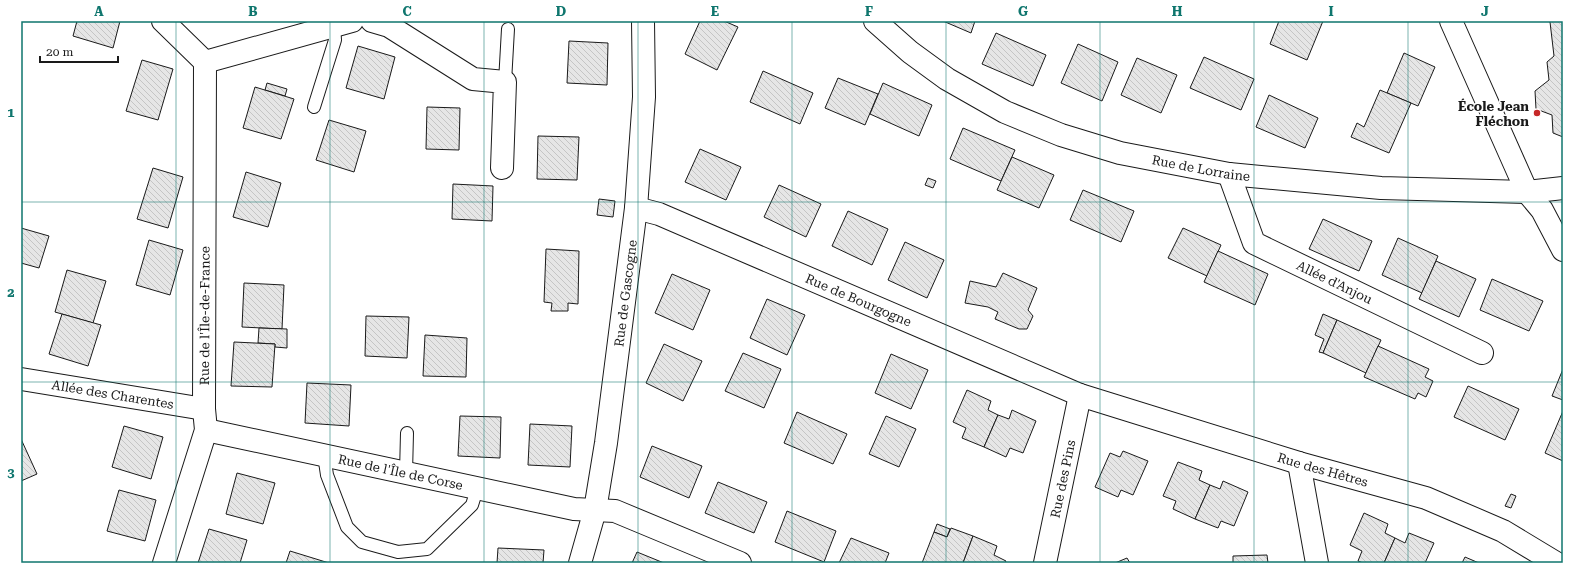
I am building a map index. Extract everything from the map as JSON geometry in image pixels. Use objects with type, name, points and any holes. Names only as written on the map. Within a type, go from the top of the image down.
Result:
[{"type":"street","points":[[163,21],[205,62],[343,23]]},
{"type":"street","points":[[372,21],[389,26],[473,79],[505,82],[502,168]]},
{"type":"street","name":"Rue de Gascogne","points":[[580,563],[595,510],[606,443],[636,208],[644,97],[643,21]]},
{"type":"street","name":"Rue de Lorraine","points":[[875,21],[910,52],[947,79],[1005,112],[1060,135],[1120,153],[1229,174],[1380,188],[1527,192],[1563,188]]},
{"type":"street","points":[[1451,21],[1527,192],[1542,210],[1563,250]]},
{"type":"street","name":"Rue de l'Île-de-France","points":[[164,563],[206,430],[204,409],[205,62]]},
{"type":"street","name":"Allée d'Anjou","points":[[1229,174],[1254,243],[1482,353]]},
{"type":"street","name":"Rue de Bourgogne","points":[[636,208],[659,214],[1080,395]]},
{"type":"street","name":"Allée des Charentes","points":[[21,379],[204,409]]},
{"type":"street","name":"Rue des Hêtres","points":[[1080,395],[1298,463],[1426,498],[1503,531],[1556,563]]},
{"type":"street","name":"Rue des Pins","points":[[1045,563],[1080,395]]},
{"type":"street","name":"Rue de l'Île de Corse","points":[[206,430],[574,509],[615,510],[740,563]]},
{"type":"street","points":[[1298,463],[1317,563]]},
{"type":"lane","points":[[314,107],[335,40],[343,23]]},
{"type":"lane","points":[[505,82],[508,29]]},
{"type":"lane","points":[[406,473],[407,433]]},
{"type":"lane","points":[[324,455],[327,475],[347,527],[362,542],[398,552],[427,549],[472,505],[477,489]]},
{"type":"building","points":[[77,21],[120,21],[113,48],[73,36]]},
{"type":"building","points":[[700,21],[724,21],[738,27],[717,70],[685,54]]},
{"type":"building","points":[[943,21],[975,21],[971,33]]},
{"type":"building","points":[[1279,21],[1323,21],[1307,60],[1270,44]]},
{"type":"building","points":[[1548,21],[1563,21],[1563,137],[1553,133],[1552,115],[1536,109],[1535,91],[1549,80],[1547,62],[1554,56],[1550,22]]},
{"type":"building","points":[[996,33],[1046,55],[1033,86],[982,64]]},
{"type":"building","points":[[569,41],[608,43],[607,85],[567,83]]},
{"type":"building","points":[[1078,44],[1118,62],[1102,101],[1061,83]]},
{"type":"building","points":[[358,46],[395,57],[384,99],[346,88]]},
{"type":"building","points":[[1404,53],[1435,67],[1418,106],[1387,93]]},
{"type":"building","points":[[1204,57],[1254,79],[1241,110],[1190,88]]},
{"type":"building","points":[[1137,58],[1177,75],[1161,113],[1121,95]]},
{"type":"building","points":[[142,60],[173,69],[158,120],[126,111]]},
{"type":"building","points":[[763,71],[813,93],[800,124],[750,102]]},
{"type":"building","points":[[838,78],[878,94],[865,125],[825,108]]},
{"type":"building","points":[[267,83],[287,89],[285,96],[265,90]]},
{"type":"building","points":[[883,83],[932,105],[919,136],[870,114]]},
{"type":"building","points":[[255,87],[294,99],[281,139],[243,128]]},
{"type":"building","points":[[1380,90],[1411,103],[1389,153],[1351,137],[1357,123],[1364,127]]},
{"type":"building","points":[[1269,95],[1318,118],[1305,148],[1256,127]]},
{"type":"building","points":[[427,107],[460,108],[459,150],[426,149]]},
{"type":"building","points":[[329,120],[366,131],[354,172],[316,160]]},
{"type":"building","points":[[963,128],[1015,150],[1001,181],[950,159]]},
{"type":"building","points":[[538,136],[579,137],[577,180],[537,179]]},
{"type":"building","points":[[700,149],[741,167],[726,200],[685,182]]},
{"type":"building","points":[[1012,157],[1054,175],[1039,208],[997,190]]},
{"type":"building","points":[[153,168],[183,177],[168,228],[137,219]]},
{"type":"building","points":[[246,172],[281,183],[268,227],[233,217]]},
{"type":"building","points":[[928,178],[936,181],[933,188],[925,185]]},
{"type":"building","points":[[453,184],[493,186],[492,221],[452,219]]},
{"type":"building","points":[[779,185],[821,204],[806,237],[764,217]]},
{"type":"building","points":[[1083,190],[1134,211],[1121,242],[1070,220]]},
{"type":"building","points":[[599,199],[615,201],[613,217],[597,215]]},
{"type":"building","points":[[848,211],[888,229],[872,265],[832,246]]},
{"type":"building","points":[[1323,219],[1372,241],[1359,271],[1309,249]]},
{"type":"building","points":[[21,228],[49,236],[39,268],[21,263]]},
{"type":"building","points":[[1183,228],[1221,245],[1207,276],[1168,258]]},
{"type":"building","points":[[1398,238],[1438,256],[1422,293],[1382,275]]},
{"type":"building","points":[[149,240],[183,250],[170,295],[136,285]]},
{"type":"building","points":[[905,242],[944,260],[927,298],[888,280]]},
{"type":"building","points":[[546,249],[579,251],[578,304],[568,303],[568,311],[551,311],[552,303],[544,302]]},
{"type":"building","points":[[1218,251],[1268,274],[1255,305],[1204,282]]},
{"type":"building","points":[[1436,261],[1476,279],[1459,317],[1419,299]]},
{"type":"building","points":[[67,270],[106,281],[93,323],[55,312]]},
{"type":"building","points":[[1003,273],[1037,288],[1028,310],[1033,316],[1027,329],[1019,329],[995,319],[998,312],[988,307],[965,303],[970,281],[996,287]]},
{"type":"building","points":[[672,274],[710,290],[693,330],[655,313]]},
{"type":"building","points":[[1492,279],[1543,301],[1529,331],[1480,310]]},
{"type":"building","points":[[244,283],[284,285],[282,329],[242,327]]},
{"type":"building","points":[[767,299],[805,315],[787,355],[750,338]]},
{"type":"building","points":[[62,314],[101,325],[88,366],[49,354]]},
{"type":"building","points":[[1323,314],[1337,320],[1323,353],[1319,352],[1324,339],[1315,335]]},
{"type":"building","points":[[366,316],[409,317],[407,358],[365,356]]},
{"type":"building","points":[[1337,320],[1381,340],[1366,373],[1323,353]]},
{"type":"building","points":[[259,328],[287,329],[287,348],[275,347],[275,344],[258,343]]},
{"type":"building","points":[[425,335],[467,338],[466,377],[423,376]]},
{"type":"building","points":[[234,342],[275,344],[272,387],[231,386]]},
{"type":"building","points":[[664,344],[702,361],[683,401],[646,383]]},
{"type":"building","points":[[1378,346],[1429,369],[1425,377],[1433,381],[1426,397],[1418,393],[1415,399],[1364,377]]},
{"type":"building","points":[[743,353],[781,369],[764,408],[725,391]]},
{"type":"building","points":[[891,354],[928,370],[911,409],[875,393]]},
{"type":"building","points":[[1563,369],[1563,400],[1552,396]]},
{"type":"building","points":[[307,383],[351,385],[349,426],[305,423]]},
{"type":"building","points":[[1468,386],[1519,409],[1505,440],[1454,417]]},
{"type":"building","points":[[967,390],[991,401],[988,410],[998,415],[984,447],[962,438],[966,428],[953,422]]},
{"type":"building","points":[[1012,410],[1036,421],[1023,453],[1010,448],[1006,457],[984,447],[998,415],[1009,419]]},
{"type":"building","points":[[1563,411],[1563,461],[1545,453]]},
{"type":"building","points":[[797,412],[847,434],[833,464],[784,443]]},
{"type":"building","points":[[460,416],[501,417],[500,458],[458,456]]},
{"type":"building","points":[[886,416],[916,429],[899,467],[869,454]]},
{"type":"building","points":[[530,424],[572,426],[570,467],[528,465]]},
{"type":"building","points":[[124,426],[163,437],[151,479],[112,467]]},
{"type":"building","points":[[21,439],[37,474],[21,481]]},
{"type":"building","points":[[652,446],[702,466],[689,498],[640,477]]},
{"type":"building","points":[[1123,451],[1148,461],[1133,495],[1121,490],[1118,497],[1095,487],[1110,453],[1120,457]]},
{"type":"building","points":[[1178,462],[1202,471],[1199,480],[1210,485],[1195,519],[1173,509],[1176,501],[1163,496]]},
{"type":"building","points":[[237,473],[275,483],[263,524],[226,514]]},
{"type":"building","points":[[1223,481],[1248,492],[1234,526],[1221,521],[1218,528],[1195,519],[1210,485],[1220,489]]},
{"type":"building","points":[[718,482],[767,502],[754,533],[705,513]]},
{"type":"building","points":[[119,490],[156,500],[145,541],[107,531]]},
{"type":"building","points":[[1511,494],[1516,496],[1511,508],[1505,506]]},
{"type":"building","points":[[787,511],[836,531],[824,562],[775,542]]},
{"type":"building","points":[[1364,513],[1388,524],[1385,533],[1395,538],[1384,563],[1363,563],[1358,561],[1362,551],[1350,545]]},
{"type":"building","points":[[937,524],[950,529],[947,537],[934,532]]},
{"type":"building","points":[[951,528],[973,536],[963,563],[922,563],[934,532],[947,537]]},
{"type":"building","points":[[209,529],[247,540],[240,563],[198,563]]},
{"type":"building","points":[[1409,533],[1434,543],[1425,563],[1384,563],[1395,538],[1405,543]]},
{"type":"building","points":[[973,536],[997,546],[994,555],[1006,561],[1005,563],[963,563]]},
{"type":"building","points":[[851,538],[889,553],[885,563],[839,563]]},
{"type":"building","points":[[498,548],[544,550],[543,563],[497,563]]},
{"type":"building","points":[[290,551],[329,563],[286,563]]},
{"type":"building","points":[[637,552],[664,563],[632,563]]},
{"type":"building","points":[[1267,555],[1268,563],[1233,563],[1233,556]]},
{"type":"building","points":[[1465,557],[1479,563],[1462,563]]},
{"type":"building","points":[[1127,558],[1130,563],[1115,563]]},
{"type":"place","name":"École Jean Fléchon","points":[[1537,113]]}]
